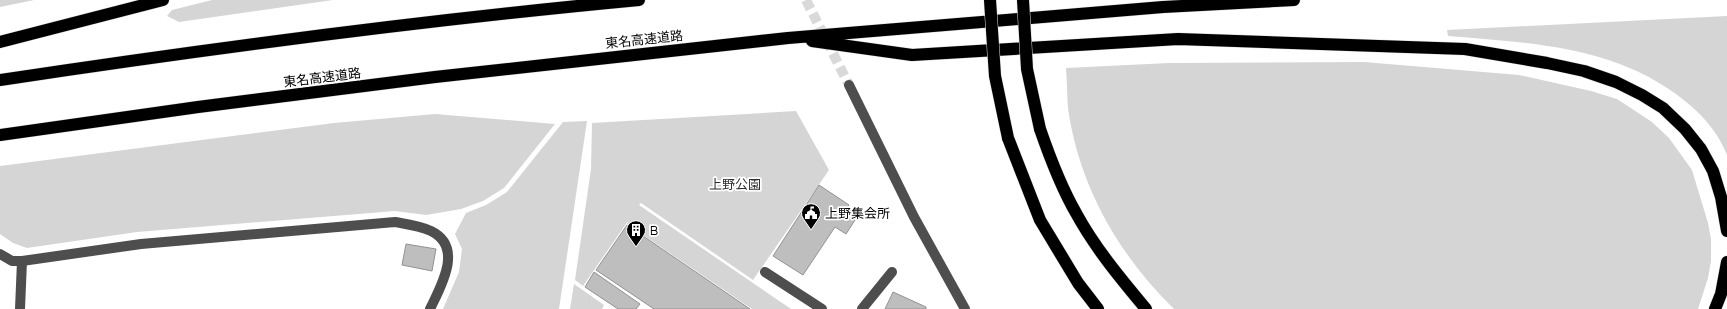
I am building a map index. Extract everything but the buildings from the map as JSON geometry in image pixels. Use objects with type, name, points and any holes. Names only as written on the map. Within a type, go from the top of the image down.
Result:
[{"type":"highway","points":[[0,42],[163,0]]},
{"type":"highway","points":[[0,80],[104,64],[332,34],[639,0]]},
{"type":"highway","points":[[990,0],[996,76],[1008,138],[1040,220],[1078,283],[1098,309]]},
{"type":"highway","points":[[1023,0],[1027,69],[1040,129],[1058,176],[1076,213],[1112,268],[1146,309]]},
{"type":"highway","name":"東名高速道路","points":[[0,135],[198,107],[435,77],[788,38],[1163,7],[1294,0]]},
{"type":"highway","points":[[788,38],[912,55],[1178,39],[1466,49],[1547,63],[1584,71],[1616,82],[1642,95],[1663,108],[1685,129],[1701,149],[1713,171],[1721,197],[1727,231]]},
{"type":"highway","points":[[1716,309],[1721,294],[1727,262]]},
{"type":"street","points":[[849,85],[914,218],[965,309]]},
{"type":"street","points":[[0,254],[12,261],[22,261],[141,244],[395,222],[430,230],[443,238],[447,250],[448,267],[430,309]]},
{"type":"street","points":[[20,309],[22,261]]},
{"type":"street","points":[[765,272],[822,309]]},
{"type":"street","points":[[862,309],[892,272]]},
{"type":"green space","points":[[0,0],[34,0],[0,7]]},
{"type":"green space","points":[[212,0],[333,0],[179,22],[167,16],[172,10]]},
{"type":"green space","points":[[1727,16],[1727,155],[1715,132],[1704,118],[1691,106],[1659,83],[1631,69],[1602,58],[1572,50],[1510,41],[1448,36],[1447,30]]},
{"type":"green space","points":[[1364,62],[1519,75],[1591,91],[1617,99],[1652,122],[1669,138],[1692,170],[1708,223],[1711,239],[1711,261],[1708,278],[1698,309],[1174,309],[1135,265],[1119,242],[1104,217],[1092,191],[1081,165],[1073,137],[1068,108],[1066,68],[1169,63]]},
{"type":"green space","name":"上野公園","points":[[796,111],[829,170],[753,280],[641,203],[639,205],[791,309],[752,309],[627,224],[628,221],[583,286],[575,280],[591,169],[592,123]]},
{"type":"green space","points":[[435,114],[555,124],[504,188],[483,201],[461,209],[426,215],[395,211],[137,232],[27,248],[13,243],[0,234],[0,166],[334,123]]},
{"type":"green space","points":[[587,121],[559,309],[443,309],[459,272],[462,249],[455,234],[466,213],[486,205],[507,192],[563,122]]},
{"type":"green space","points":[[574,284],[604,305],[602,309],[570,309]]},
{"type":"tunnel","points":[[806,0],[849,85]]},
{"type":"place","name":"上野集会所","points":[[811,230]]},
{"type":"place","name":"B","points":[[636,247]]}]
